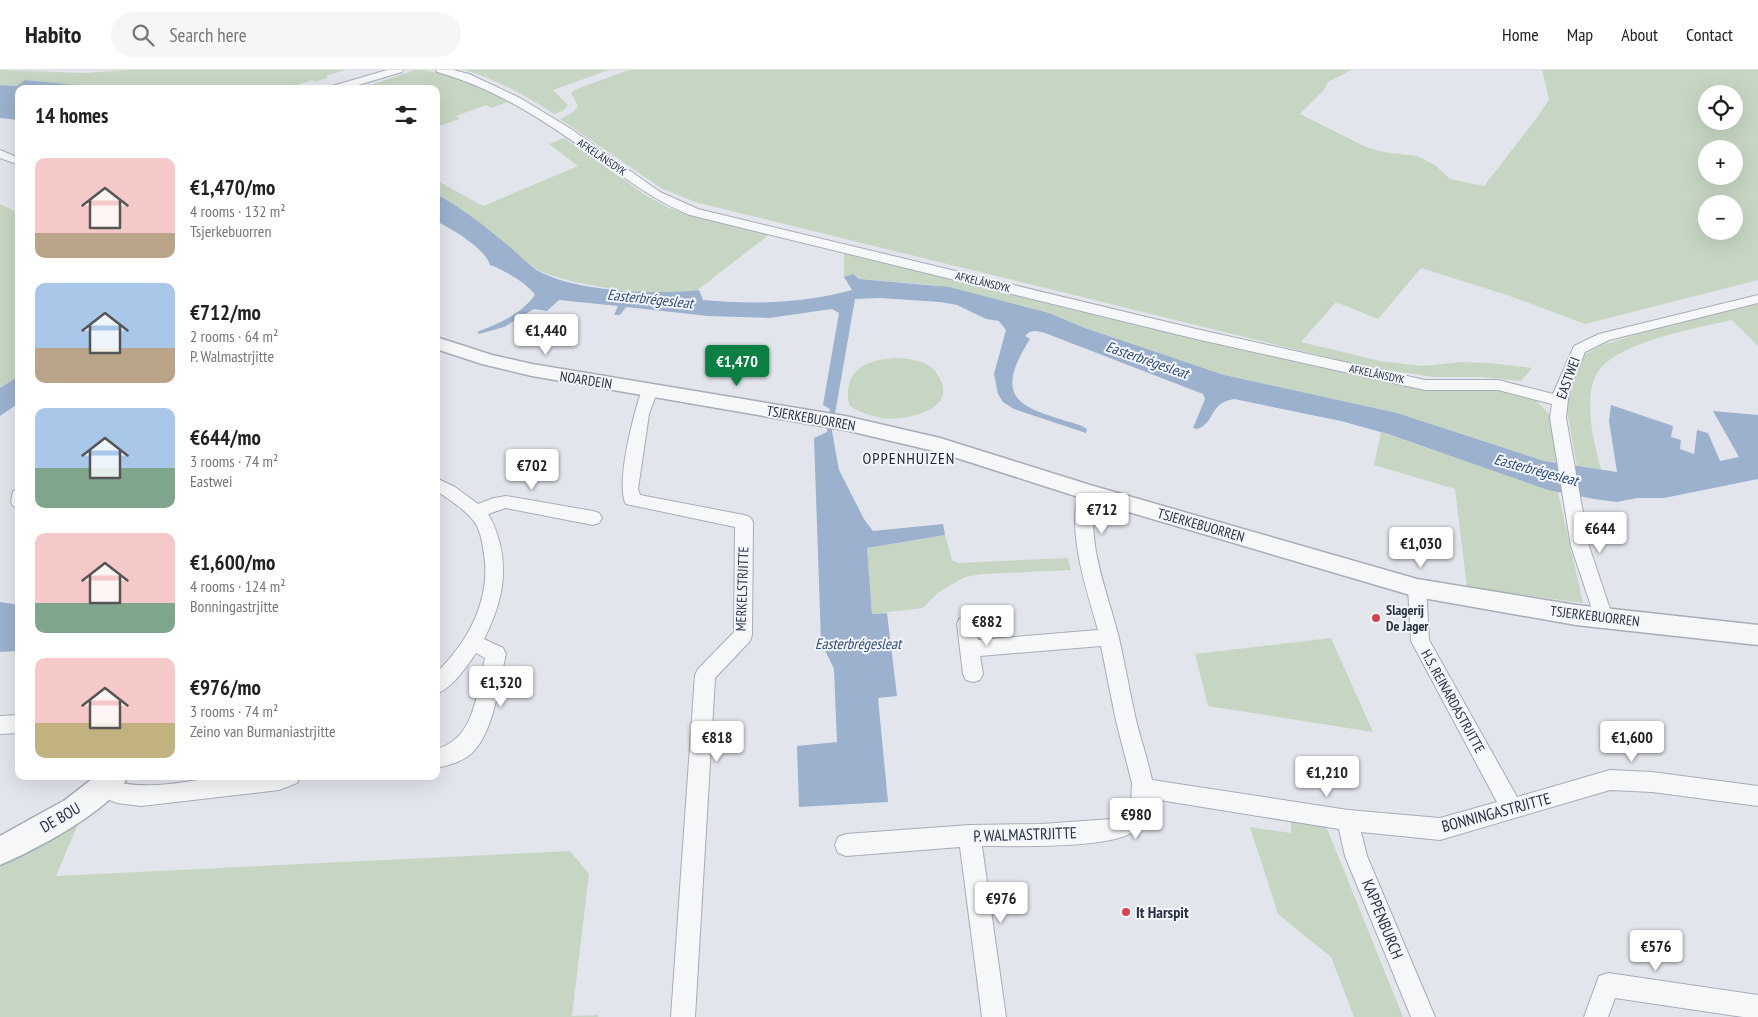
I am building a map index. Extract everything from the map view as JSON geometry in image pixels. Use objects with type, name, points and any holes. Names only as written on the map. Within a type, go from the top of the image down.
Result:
[{"type":"street","points":[[347,85],[398,70]]},
{"type":"street","name":"AFKELÂNSDYK","points":[[441,70],[491,86],[604,158],[635,179],[647,191],[663,200],[694,212],[1187,332],[1425,385],[1498,386],[1559,401]]},
{"type":"street","points":[[0,154],[15,160]]},
{"type":"street","name":"EASTWEI","points":[[1604,618],[1580,546],[1558,418],[1561,390],[1578,349],[1604,337],[1758,299]]},
{"type":"street","name":"NOARDEIN","points":[[440,344],[489,360],[532,370],[650,390]]},
{"type":"street","name":"TSJERKEBUORREN","points":[[650,390],[845,423],[940,445],[1088,492],[1417,588],[1604,618],[1758,634]]},
{"type":"street","name":"MERKELSTRJITTE","points":[[650,390],[641,414],[630,488],[632,500],[744,522],[743,635],[705,675],[683,1017]]},
{"type":"street","points":[[440,486],[454,493],[484,522],[492,547],[496,571],[491,604],[473,642],[448,675],[440,682]]},
{"type":"street","name":"P. WALMASTRJITTE","points":[[846,845],[970,836],[1041,835],[1122,828],[1132,821],[1138,810],[1143,788],[1127,726],[1109,637],[1090,568],[1083,508],[1088,492]]},
{"type":"street","points":[[475,513],[494,504],[506,502],[593,518]]},
{"type":"street","name":"H.S. REINARDASTRJITTE","points":[[1417,588],[1420,641],[1512,808]]},
{"type":"street","points":[[966,624],[973,674]]},
{"type":"street","points":[[970,649],[1109,637]]},
{"type":"street","points":[[440,758],[448,757],[467,745],[478,730],[496,654],[473,642]]},
{"type":"street","points":[[0,726],[15,724]]},
{"type":"street","points":[[110,782],[117,793],[141,796],[280,780]]},
{"type":"street","name":"BONNINGASTRJITTE","points":[[1143,788],[1348,820],[1440,829],[1610,780],[1652,782],[1758,796]]},
{"type":"street","name":"DE BOU","points":[[0,851],[78,808],[110,782]]},
{"type":"street","name":"KAPPENBURCH","points":[[1348,820],[1356,856],[1423,1017]]},
{"type":"street","points":[[970,836],[994,1017]]},
{"type":"street","points":[[1596,1017],[1608,985],[1758,1006]]},
{"type":"green space","points":[[0,70],[85,73],[129,70],[345,70],[326,76],[328,78],[314,82],[312,80],[296,85],[77,85],[26,80],[15,86],[0,85]]},
{"type":"green space","points":[[415,70],[427,71],[452,76],[475,85],[508,102],[491,108],[486,105],[456,116],[460,119],[440,126],[440,85],[371,85]]},
{"type":"green space","points":[[465,70],[609,70],[553,90],[568,105],[563,111],[554,114],[511,89]]},
{"type":"green space","points":[[629,70],[1351,70],[1328,82],[1324,90],[1300,114],[1366,147],[1383,152],[1417,156],[1435,165],[1450,179],[1484,186],[1539,115],[1549,99],[1542,70],[1758,70],[1758,280],[1585,324],[1507,295],[1421,268],[1378,319],[1336,302],[1301,342],[1380,361],[1423,366],[1461,362],[1532,368],[1521,381],[1481,377],[1433,377],[1367,367],[695,202],[661,188],[560,119],[573,112],[578,106],[571,93],[574,90]]},
{"type":"green space","points":[[564,138],[647,196],[669,208],[696,217],[769,235],[702,287],[684,293],[616,289],[549,275],[524,260],[475,220],[440,196],[440,182],[483,206],[578,166],[549,144]]},
{"type":"green space","points":[[0,204],[15,211],[15,379],[0,388]]},
{"type":"green space","points":[[844,253],[1217,344],[1368,375],[1526,396],[1536,400],[1551,416],[1557,462],[1544,461],[1397,413],[1224,375],[1085,328],[1049,313],[933,285],[859,279],[853,274],[844,277]]},
{"type":"green space","points":[[1758,302],[1758,346],[1732,320],[1643,343],[1611,359],[1600,369],[1594,379],[1591,391],[1591,418],[1601,470],[1577,466],[1564,394],[1576,360],[1602,345],[1657,328]]},
{"type":"green space","points":[[901,358],[914,360],[930,366],[938,375],[943,392],[940,400],[933,407],[912,416],[890,419],[856,410],[849,405],[848,393],[850,382],[860,368],[878,360]]},
{"type":"green space","points":[[1381,432],[1558,492],[1583,603],[1467,587],[1455,489],[1374,465]]},
{"type":"green space","points":[[945,535],[952,560],[958,563],[1068,558],[1071,570],[983,574],[965,577],[939,592],[923,608],[872,614],[867,548]]},
{"type":"green space","points":[[1331,638],[1373,732],[1208,706],[1195,654]]},
{"type":"green space","points":[[84,810],[56,876],[570,851],[589,874],[572,1016],[598,1015],[598,1017],[0,1017],[0,861]]},
{"type":"green space","points":[[1291,817],[1322,823],[1328,831],[1403,1017],[1354,1017],[1331,957],[1278,914],[1250,827],[1291,833]]},
{"type":"water","points":[[25,80],[76,85],[18,85]]},
{"type":"water","points":[[0,85],[15,86],[15,120],[0,118]]},
{"type":"water","name":"Easterbrégesleat","points":[[440,196],[475,219],[537,270],[571,283],[616,290],[661,292],[699,290],[703,300],[778,302],[815,298],[852,290],[844,277],[853,274],[859,279],[949,287],[1049,313],[1085,328],[1224,375],[1397,413],[1544,461],[1617,472],[1609,421],[1611,405],[1673,426],[1671,437],[1681,440],[1680,449],[1694,454],[1697,430],[1708,433],[1720,461],[1739,457],[1713,411],[1758,415],[1758,479],[1664,498],[1637,498],[1617,502],[1548,490],[1388,434],[1341,421],[1234,399],[1220,405],[1207,422],[1197,429],[1193,428],[1205,399],[1203,394],[1045,333],[1030,332],[1025,336],[1030,339],[1018,361],[1013,378],[1013,391],[1020,401],[1030,408],[1082,426],[1087,429],[1086,433],[1014,409],[1003,402],[998,394],[994,374],[1006,330],[999,321],[986,319],[957,305],[940,302],[880,298],[855,299],[832,431],[839,470],[864,519],[873,531],[943,524],[945,535],[867,548],[872,614],[887,613],[897,696],[878,698],[888,802],[799,807],[797,746],[837,742],[834,669],[821,642],[814,438],[827,432],[830,409],[823,405],[839,313],[832,309],[769,318],[708,316],[626,307],[620,315],[614,315],[618,306],[559,300],[547,311],[534,309],[504,327],[479,334],[477,332],[502,322],[516,313],[535,295],[508,273],[490,265],[482,252],[440,223]]},
{"type":"water","points":[[15,379],[15,406],[0,416],[0,388]]},
{"type":"water","points":[[0,602],[15,604],[15,651],[0,652]]},
{"type":"place","name":"Slagerij De Jager","points":[[1376,618]]},
{"type":"place","name":"It Harspit","points":[[1126,912]]},
{"type":"district","name":"OPPENHUIZEN","points":[[909,458]]}]
